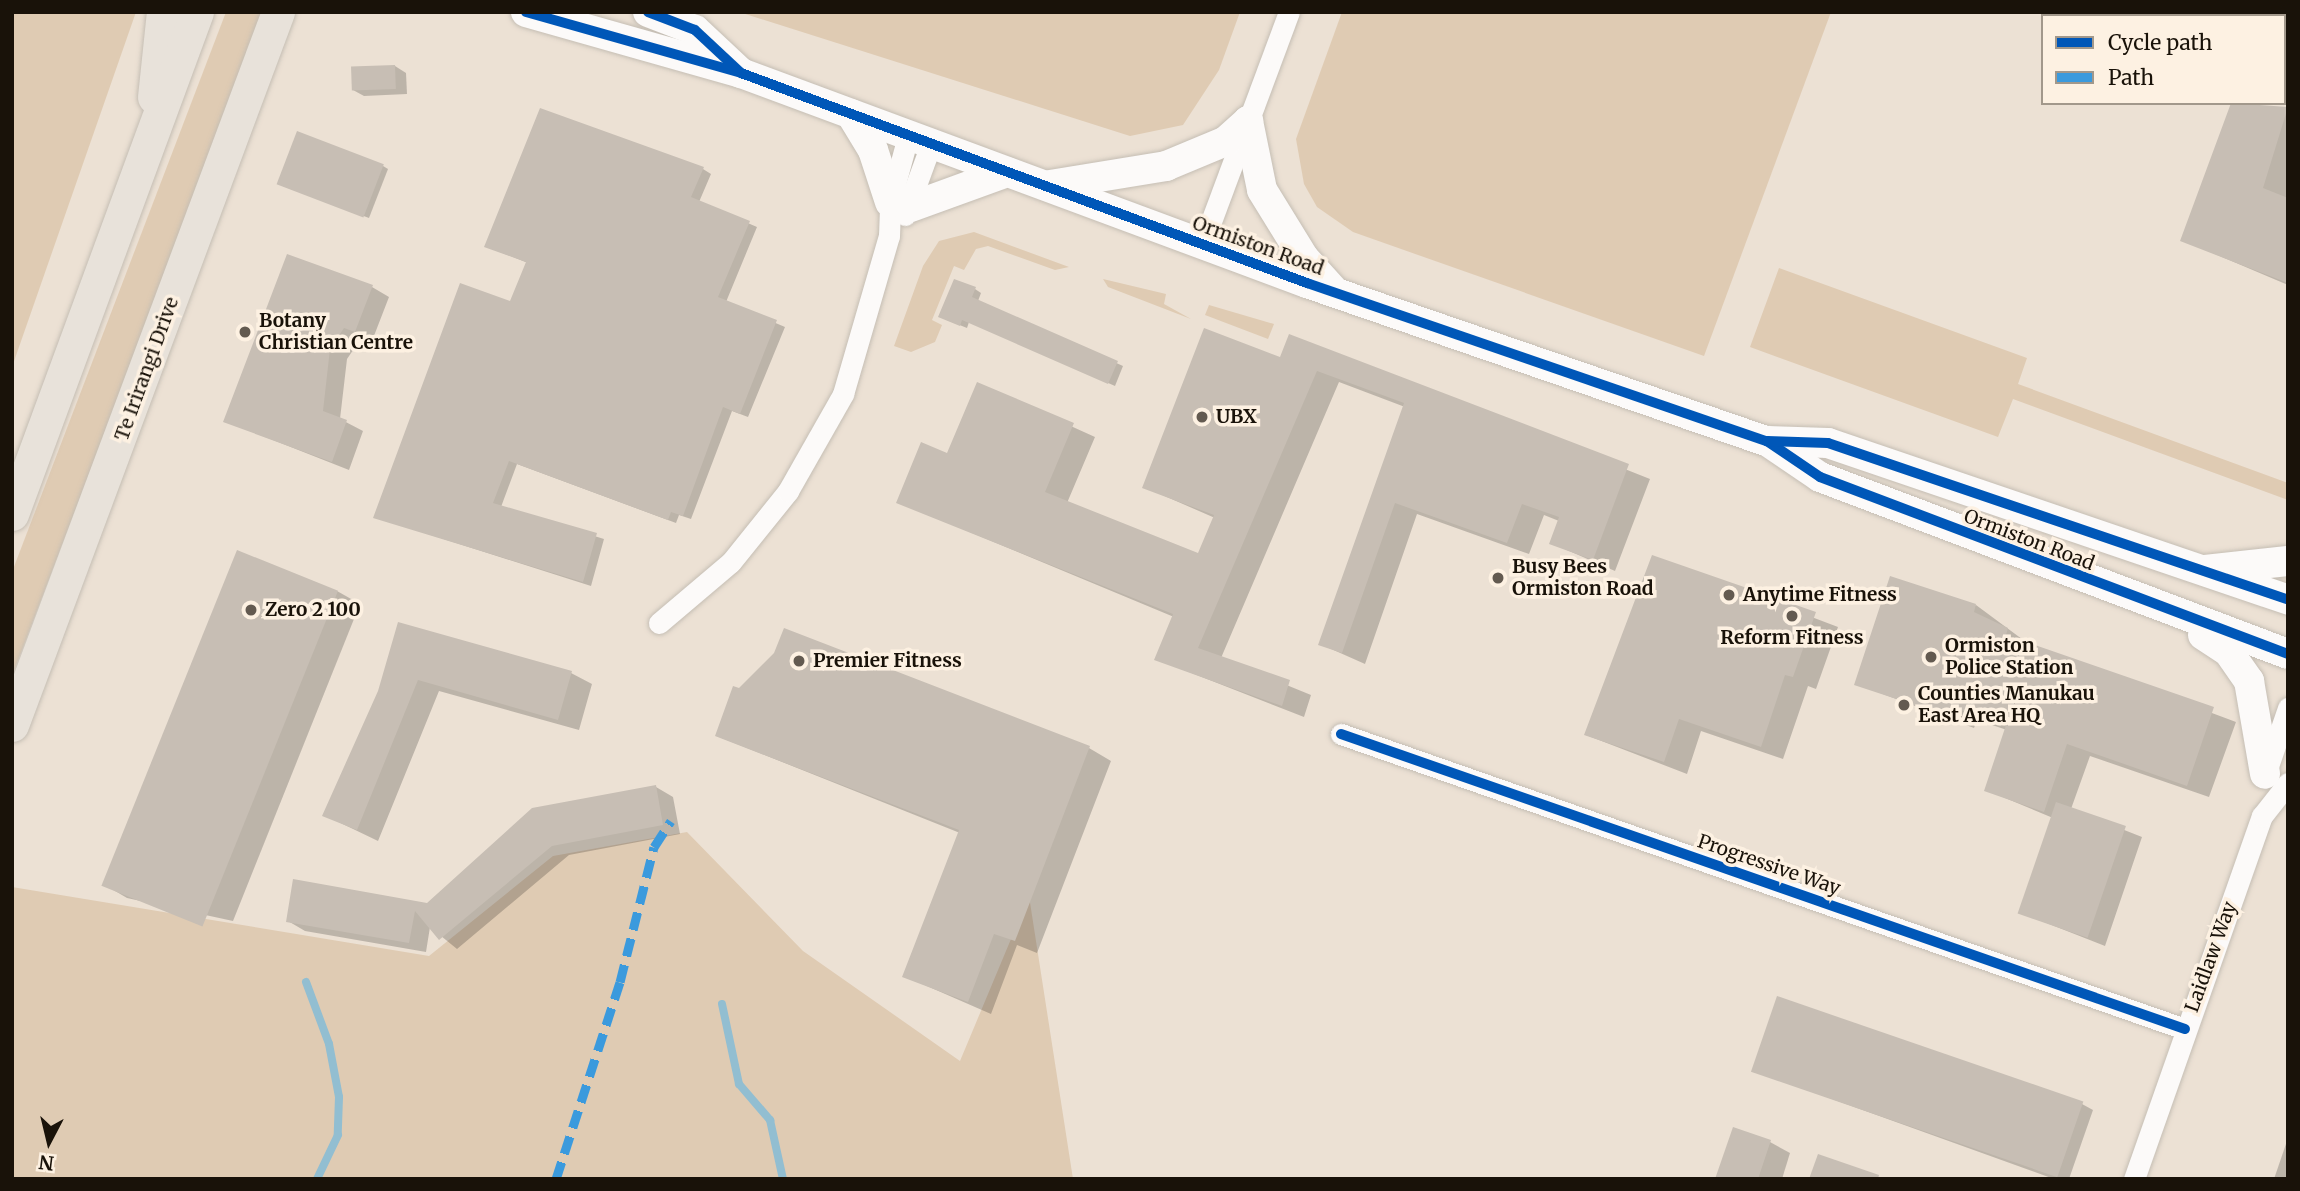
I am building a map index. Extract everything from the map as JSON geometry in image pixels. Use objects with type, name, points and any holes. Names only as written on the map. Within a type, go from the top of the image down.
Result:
[{"type":"main road","points":[[150,137],[163,12]]},
{"type":"main road","points":[[12,514],[197,12]]},
{"type":"main road","name":"Te Irirangi Drive","points":[[12,725],[278,12]]},
{"type":"main road","points":[[266,46],[292,12]]},
{"type":"main road","name":"Ormiston Road","points":[[526,12],[741,73],[1336,293],[1767,441],[1820,477],[2164,610],[2288,654]]},
{"type":"main road","name":"Ormiston Road","points":[[648,12],[695,30],[741,73]]},
{"type":"main road","points":[[851,114],[873,150],[900,205],[1007,172]]},
{"type":"main road","points":[[1045,186],[1166,166],[1226,141],[1248,121]]},
{"type":"main road","points":[[1248,121],[1262,190],[1304,258],[1336,293]]},
{"type":"main road","name":"Ormiston Road","points":[[1767,441],[1828,443],[2288,600]]},
{"type":"main road","points":[[2197,571],[2288,561]]},
{"type":"main road","points":[[2164,610],[2241,665],[2276,778]]},
{"type":"street","points":[[1203,243],[1289,12]]},
{"type":"street","points":[[659,623],[731,562],[788,491],[843,394],[920,140]]},
{"type":"street","name":"Laidlaw Way","points":[[2134,1179],[2276,778],[2288,708]]},
{"type":"street","name":"Progressive Way","points":[[1341,734],[2185,1029]]},
{"type":"shaded area","points":[[12,12],[136,12],[12,367]]},
{"type":"shaded area","points":[[226,12],[265,12],[12,676],[12,572]]},
{"type":"shaded area","points":[[739,12],[1240,12],[1219,70],[1183,125],[1130,136]]},
{"type":"shaded area","points":[[1342,12],[1831,12],[1704,356],[1353,232],[1317,207],[1304,184],[1296,139]]},
{"type":"shaded area","points":[[974,232],[1069,267],[1055,270],[988,246],[976,249],[964,270],[954,266],[932,320],[942,325],[935,342],[911,352],[894,346],[923,266],[939,241]]},
{"type":"shaded area","points":[[1779,268],[2027,358],[2018,384],[2288,483],[2288,500],[2013,399],[1998,437],[1750,347]]},
{"type":"shaded area","points":[[1103,279],[1166,294],[1164,304],[1191,319],[1108,287]]},
{"type":"shaded area","points":[[1209,305],[1274,324],[1268,339],[1205,315]]},
{"type":"shaded area","points":[[687,832],[803,951],[960,1061],[1029,896],[1073,1179],[12,1179],[12,887],[429,956],[553,856]]},
{"type":"building","points":[[395,65],[396,89],[352,91],[351,67]]},
{"type":"building","points":[[2230,105],[2288,107],[2263,188],[2288,198],[2288,283],[2180,241]]},
{"type":"building","points":[[540,108],[704,167],[691,197],[750,221],[718,297],[777,320],[740,414],[723,407],[683,516],[671,512],[668,520],[509,461],[493,503],[597,533],[583,582],[373,518],[460,283],[510,301],[526,262],[484,247]]},
{"type":"building","points":[[297,131],[384,164],[363,218],[277,184]]},
{"type":"building","points":[[287,254],[373,285],[355,332],[344,328],[330,349],[323,411],[347,420],[332,462],[223,422]]},
{"type":"building","points":[[954,279],[976,287],[972,297],[1118,361],[1108,384],[962,320],[960,326],[938,317]]},
{"type":"building","points":[[1204,328],[1280,357],[1289,334],[1629,464],[1593,560],[1549,544],[1559,517],[1522,504],[1507,543],[1395,503],[1342,653],[1318,645],[1404,403],[1317,371],[1198,648],[1290,680],[1282,706],[1154,660],[1173,614],[896,503],[921,442],[947,453],[977,382],[1074,423],[1045,492],[1198,553],[1214,515],[1142,488]]},
{"type":"building","points":[[237,550],[338,591],[202,926],[101,886]]},
{"type":"building","points":[[1652,555],[1816,612],[1793,677],[1785,675],[1761,747],[1679,719],[1664,762],[1584,735]]},
{"type":"building","points":[[1890,576],[1976,604],[1974,612],[2008,628],[2006,635],[2214,707],[2187,786],[2067,744],[2044,812],[1984,791],[2006,725],[1954,708],[1951,717],[1854,685]]},
{"type":"building","points":[[398,622],[572,671],[558,720],[418,680],[357,830],[322,816],[378,691]]},
{"type":"building","points":[[784,628],[1090,746],[1015,941],[994,934],[968,1002],[902,977],[959,830],[715,736],[733,686],[739,688],[774,653]]},
{"type":"building","points":[[656,785],[663,825],[552,846],[439,940],[415,911],[409,943],[286,922],[293,879],[427,903],[532,808]]},
{"type":"building","points":[[2056,802],[2126,826],[2088,938],[2018,914]]},
{"type":"building","points":[[1777,996],[2083,1101],[2057,1177],[1751,1072]]},
{"type":"building","points":[[1733,1127],[1771,1140],[1758,1179],[1715,1179]]},
{"type":"building","points":[[1818,1154],[1879,1175],[1878,1179],[1809,1179]]},
{"type":"waterway","points":[[306,982],[329,1044],[339,1097],[338,1135],[317,1179]]},
{"type":"waterway","points":[[722,1004],[739,1084],[770,1120],[783,1179]]},
{"type":"marked path","points":[[556,1179],[620,982],[654,847],[671,821]]},
{"type":"cycle path","points":[[526,12],[741,73],[1307,283],[1767,441],[1820,477],[2288,654]]},
{"type":"cycle path","points":[[648,12],[695,30],[741,73]]},
{"type":"cycle path","points":[[1767,441],[1828,443],[2288,600]]},
{"type":"cycle path","points":[[1341,734],[2185,1029]]},
{"type":"place","name":"Botany Christian Centre","points":[[245,332]]},
{"type":"place","name":"UBX","points":[[1202,417]]},
{"type":"place","name":"Busy Bees Ormiston Road","points":[[1498,578]]},
{"type":"place","name":"Anytime Fitness","points":[[1729,595]]},
{"type":"place","name":"Zero 2 100","points":[[251,610]]},
{"type":"place","name":"Reform Fitness","points":[[1792,616]]},
{"type":"place","name":"Ormiston Police Station","points":[[1931,657]]},
{"type":"place","name":"Premier Fitness","points":[[799,661]]},
{"type":"place","name":"Counties Manukau East Area HQ","points":[[1904,705]]}]
